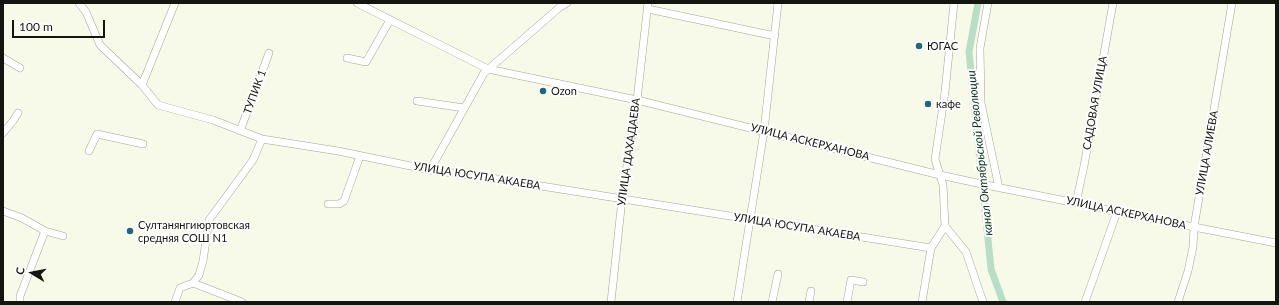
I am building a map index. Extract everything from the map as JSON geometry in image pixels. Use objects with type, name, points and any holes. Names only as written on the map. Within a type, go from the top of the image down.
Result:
[{"type":"street","name":"УЛИЦА ЮСУПА АКАЕВА","points":[[79,3],[86,6],[100,45],[142,85],[158,105],[213,120],[262,139],[430,170],[491,178],[931,248]]},
{"type":"street","points":[[142,85],[175,3]]},
{"type":"street","name":"УЛИЦА АСКЕРХАНОВА","points":[[357,3],[366,5],[390,20],[488,69],[637,100],[940,175],[1276,243]]},
{"type":"street","points":[[430,170],[484,73],[560,7],[567,3]]},
{"type":"street","points":[[737,302],[764,131],[778,3]]},
{"type":"street","points":[[922,302],[931,248],[945,226],[943,185],[935,159],[945,92],[954,3]]},
{"type":"street","points":[[988,3],[980,48],[981,103],[995,187]]},
{"type":"street","name":"САДОВАЯ УЛИЦА","points":[[1076,203],[1113,3]]},
{"type":"street","name":"УЛИЦА АЛИЕВА","points":[[1178,302],[1188,272],[1193,247],[1194,227],[1232,3]]},
{"type":"street","points":[[648,6],[775,36]]},
{"type":"street","name":"УЛИЦА ДАХАДАЕВА","points":[[611,302],[622,199],[637,100],[648,6]]},
{"type":"street","points":[[347,58],[366,62],[390,20]]},
{"type":"street","name":"ТУПИК 1","points":[[240,131],[269,53]]},
{"type":"street","points":[[3,58],[20,68]]},
{"type":"street","points":[[417,101],[464,108]]},
{"type":"street","points":[[3,133],[18,112]]},
{"type":"street","points":[[89,151],[97,134],[142,144]]},
{"type":"street","points":[[175,302],[180,288],[194,283],[199,276],[203,261],[209,220],[253,160],[262,139]]},
{"type":"street","points":[[328,204],[339,204],[344,201],[360,156]]},
{"type":"street","points":[[3,211],[22,218],[45,231],[64,236]]},
{"type":"street","points":[[1085,302],[1117,212]]},
{"type":"street","points":[[945,226],[966,252],[983,302]]},
{"type":"street","points":[[20,302],[20,296],[45,231]]},
{"type":"street","points":[[772,302],[778,274]]},
{"type":"street","points":[[847,302],[851,280],[863,282]]},
{"type":"street","points":[[194,283],[242,302]]},
{"type":"street","points":[[809,302],[811,291]]},
{"type":"waterway","name":"канал Октябрьской Революции","points":[[978,3],[969,52],[991,269],[1003,302]]},
{"type":"place","name":"ЮГАС","points":[[919,46]]},
{"type":"place","name":"Ozon","points":[[543,91]]},
{"type":"place","name":"кафе","points":[[928,104]]},
{"type":"place","name":"Султанянгиюртовская средняя СОШ N1","points":[[130,231]]}]
